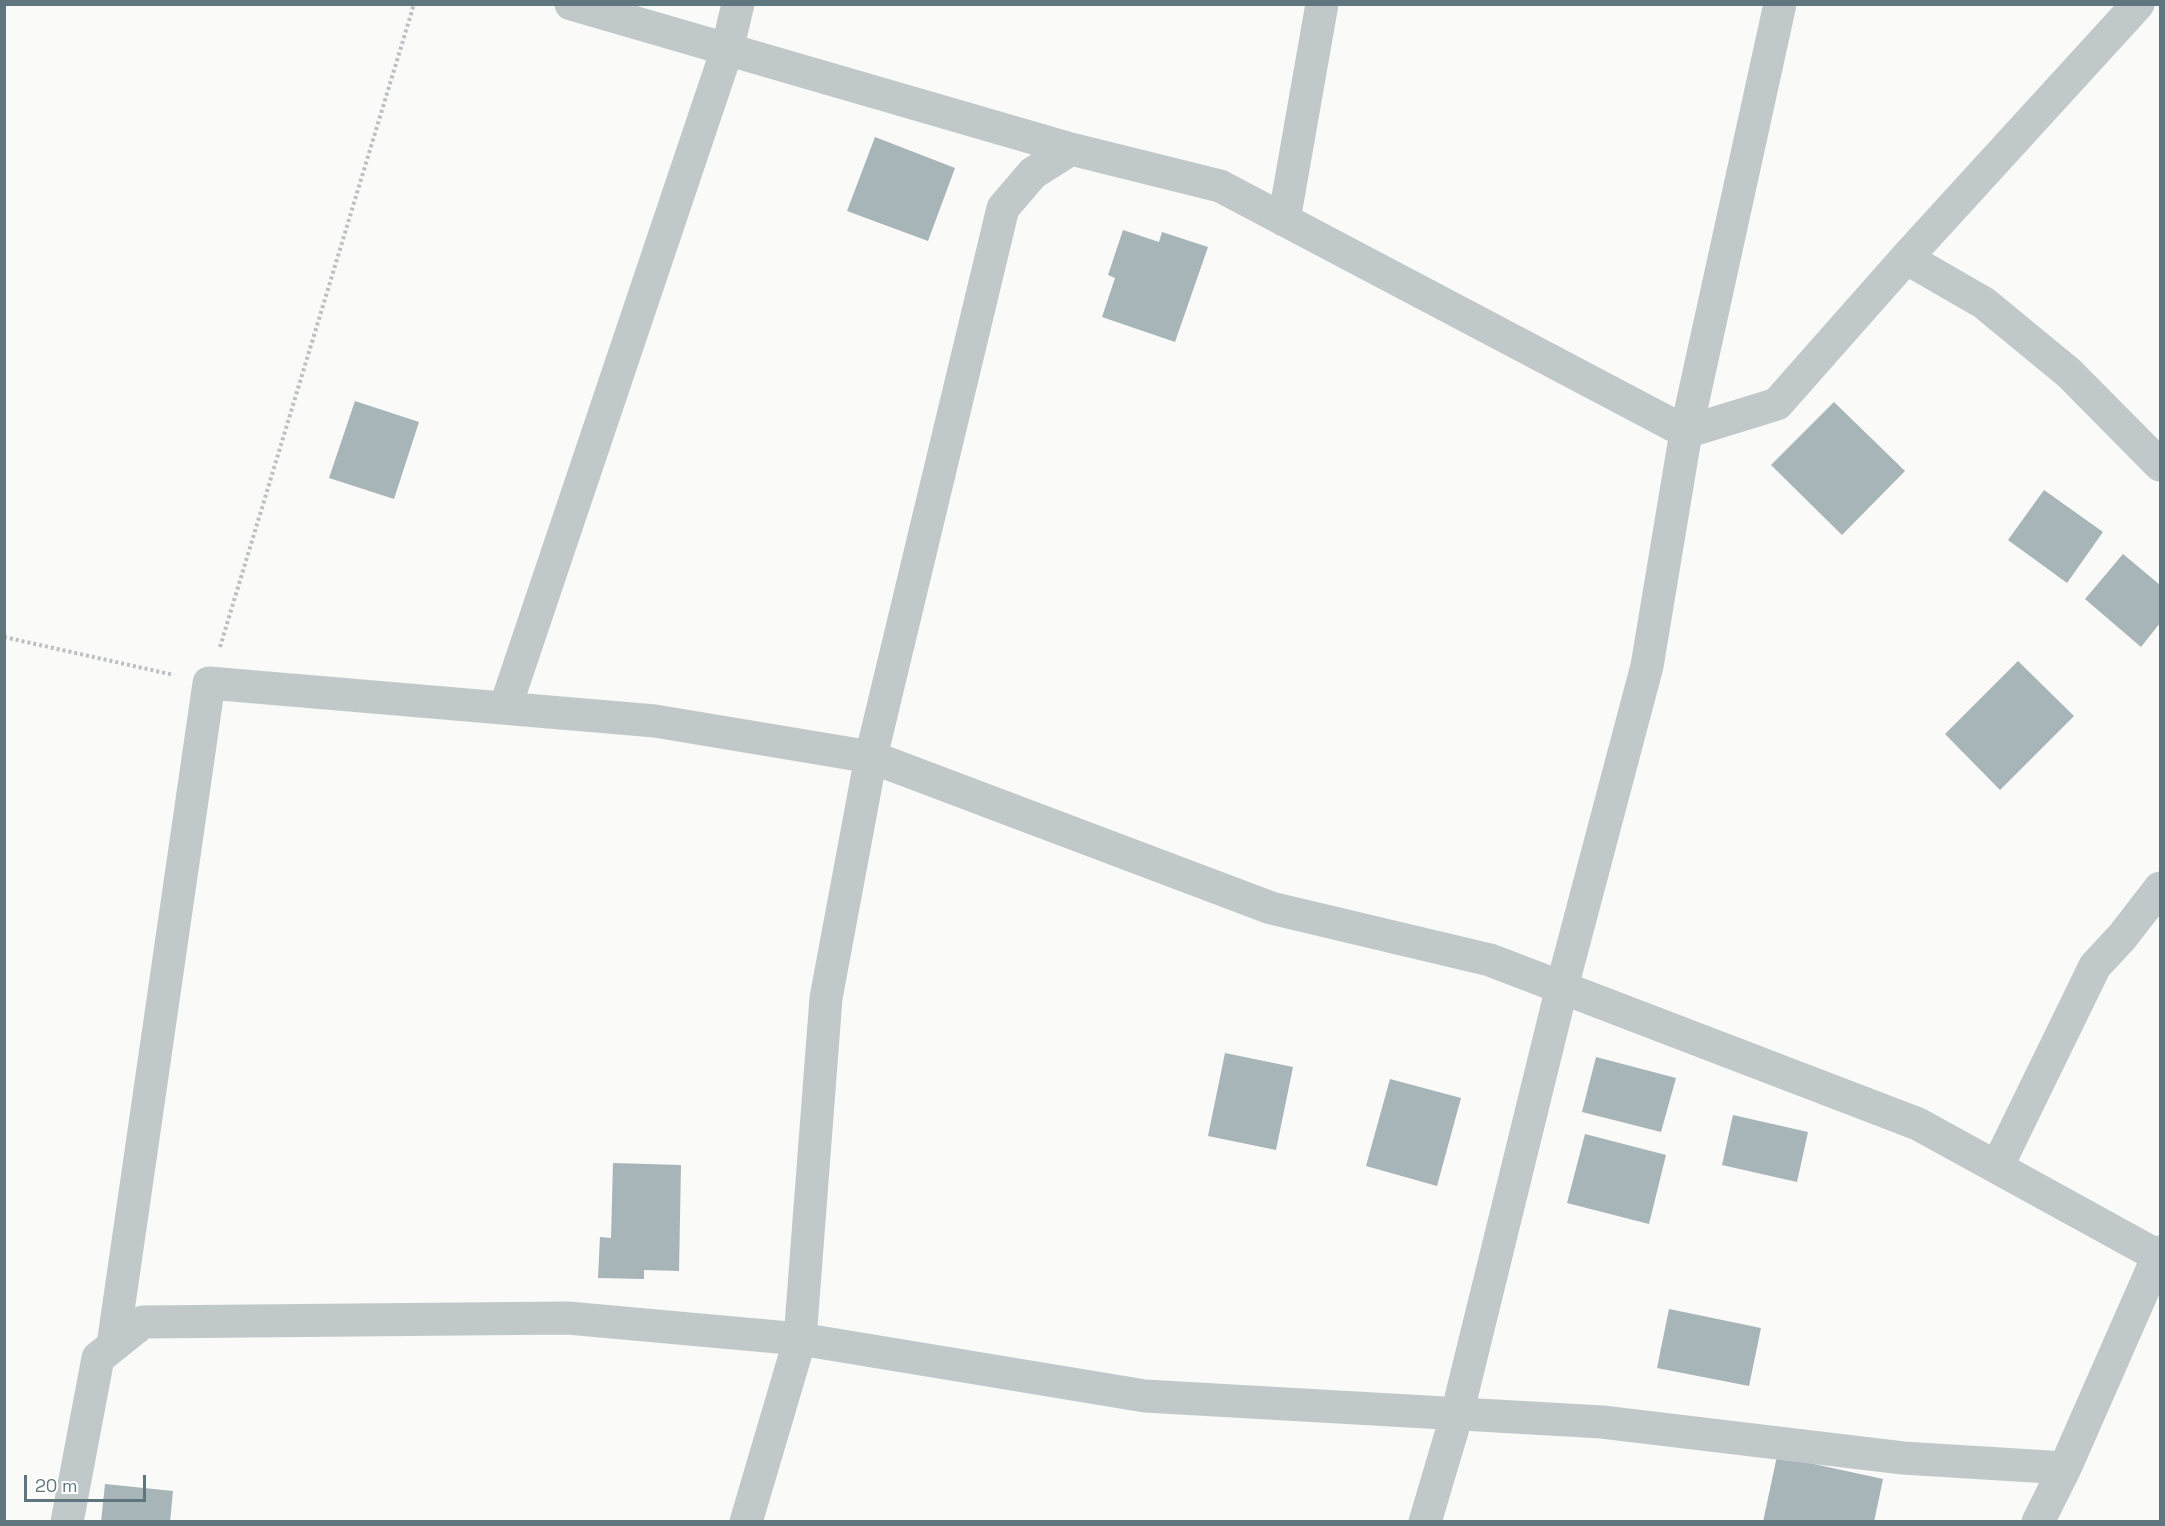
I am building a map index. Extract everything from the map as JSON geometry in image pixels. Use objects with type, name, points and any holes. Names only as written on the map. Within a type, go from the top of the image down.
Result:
[{"type":"street","points":[[571,4],[1071,149],[1220,186],[1686,432],[1778,404],[1906,258],[2138,4]]},
{"type":"street","points":[[505,708],[727,50],[738,4]]},
{"type":"street","points":[[1284,220],[1322,4]]},
{"type":"street","points":[[1425,1521],[1457,1414],[1562,987],[1647,666],[1686,432],[1780,4]]},
{"type":"street","points":[[746,1521],[800,1339],[826,998],[871,757],[1003,208],[1033,173],[1071,149]]},
{"type":"street","points":[[1906,258],[1983,303],[2069,373],[2160,465]]},
{"type":"street","points":[[113,1346],[209,683],[655,721],[871,757],[1271,908],[1491,960],[1918,1124],[2160,1255],[2065,1468],[2038,1521]]},
{"type":"street","points":[[1997,1167],[2095,966],[2122,937],[2160,888]]},
{"type":"street","points":[[67,1521],[98,1358],[143,1322],[166,1321],[568,1318],[800,1339],[1144,1396],[1602,1422],[1903,1458],[2065,1468]]},
{"type":"path","points":[[4,637],[209,683],[414,4]]},
{"type":"building","points":[[875,137],[955,168],[928,241],[847,211]]},
{"type":"building","points":[[1123,230],[1159,242],[1162,232],[1208,247],[1175,342],[1102,317],[1115,278],[1108,275]]},
{"type":"building","points":[[355,401],[419,422],[394,499],[329,478]]},
{"type":"building","points":[[1834,402],[1905,471],[1842,535],[1771,465]]},
{"type":"building","points":[[2044,490],[2103,532],[2067,583],[2008,540]]},
{"type":"building","points":[[2123,554],[2160,585],[2160,623],[2141,647],[2085,599]]},
{"type":"building","points":[[2018,661],[2074,716],[2000,790],[1945,734]]},
{"type":"building","points":[[1225,1053],[1293,1067],[1276,1150],[1208,1136]]},
{"type":"building","points":[[1596,1057],[1676,1078],[1661,1132],[1582,1112]]},
{"type":"building","points":[[1390,1079],[1461,1098],[1437,1186],[1366,1166]]},
{"type":"building","points":[[1733,1115],[1808,1132],[1797,1182],[1722,1165]]},
{"type":"building","points":[[1585,1134],[1666,1155],[1649,1224],[1567,1203]]},
{"type":"building","points":[[613,1163],[681,1165],[679,1271],[644,1270],[644,1279],[598,1278],[600,1237],[611,1238]]},
{"type":"building","points":[[1669,1309],[1761,1328],[1749,1386],[1657,1368]]},
{"type":"building","points":[[1777,1456],[1883,1479],[1874,1522],[1763,1522]]},
{"type":"building","points":[[105,1484],[173,1491],[170,1522],[101,1522]]}]
